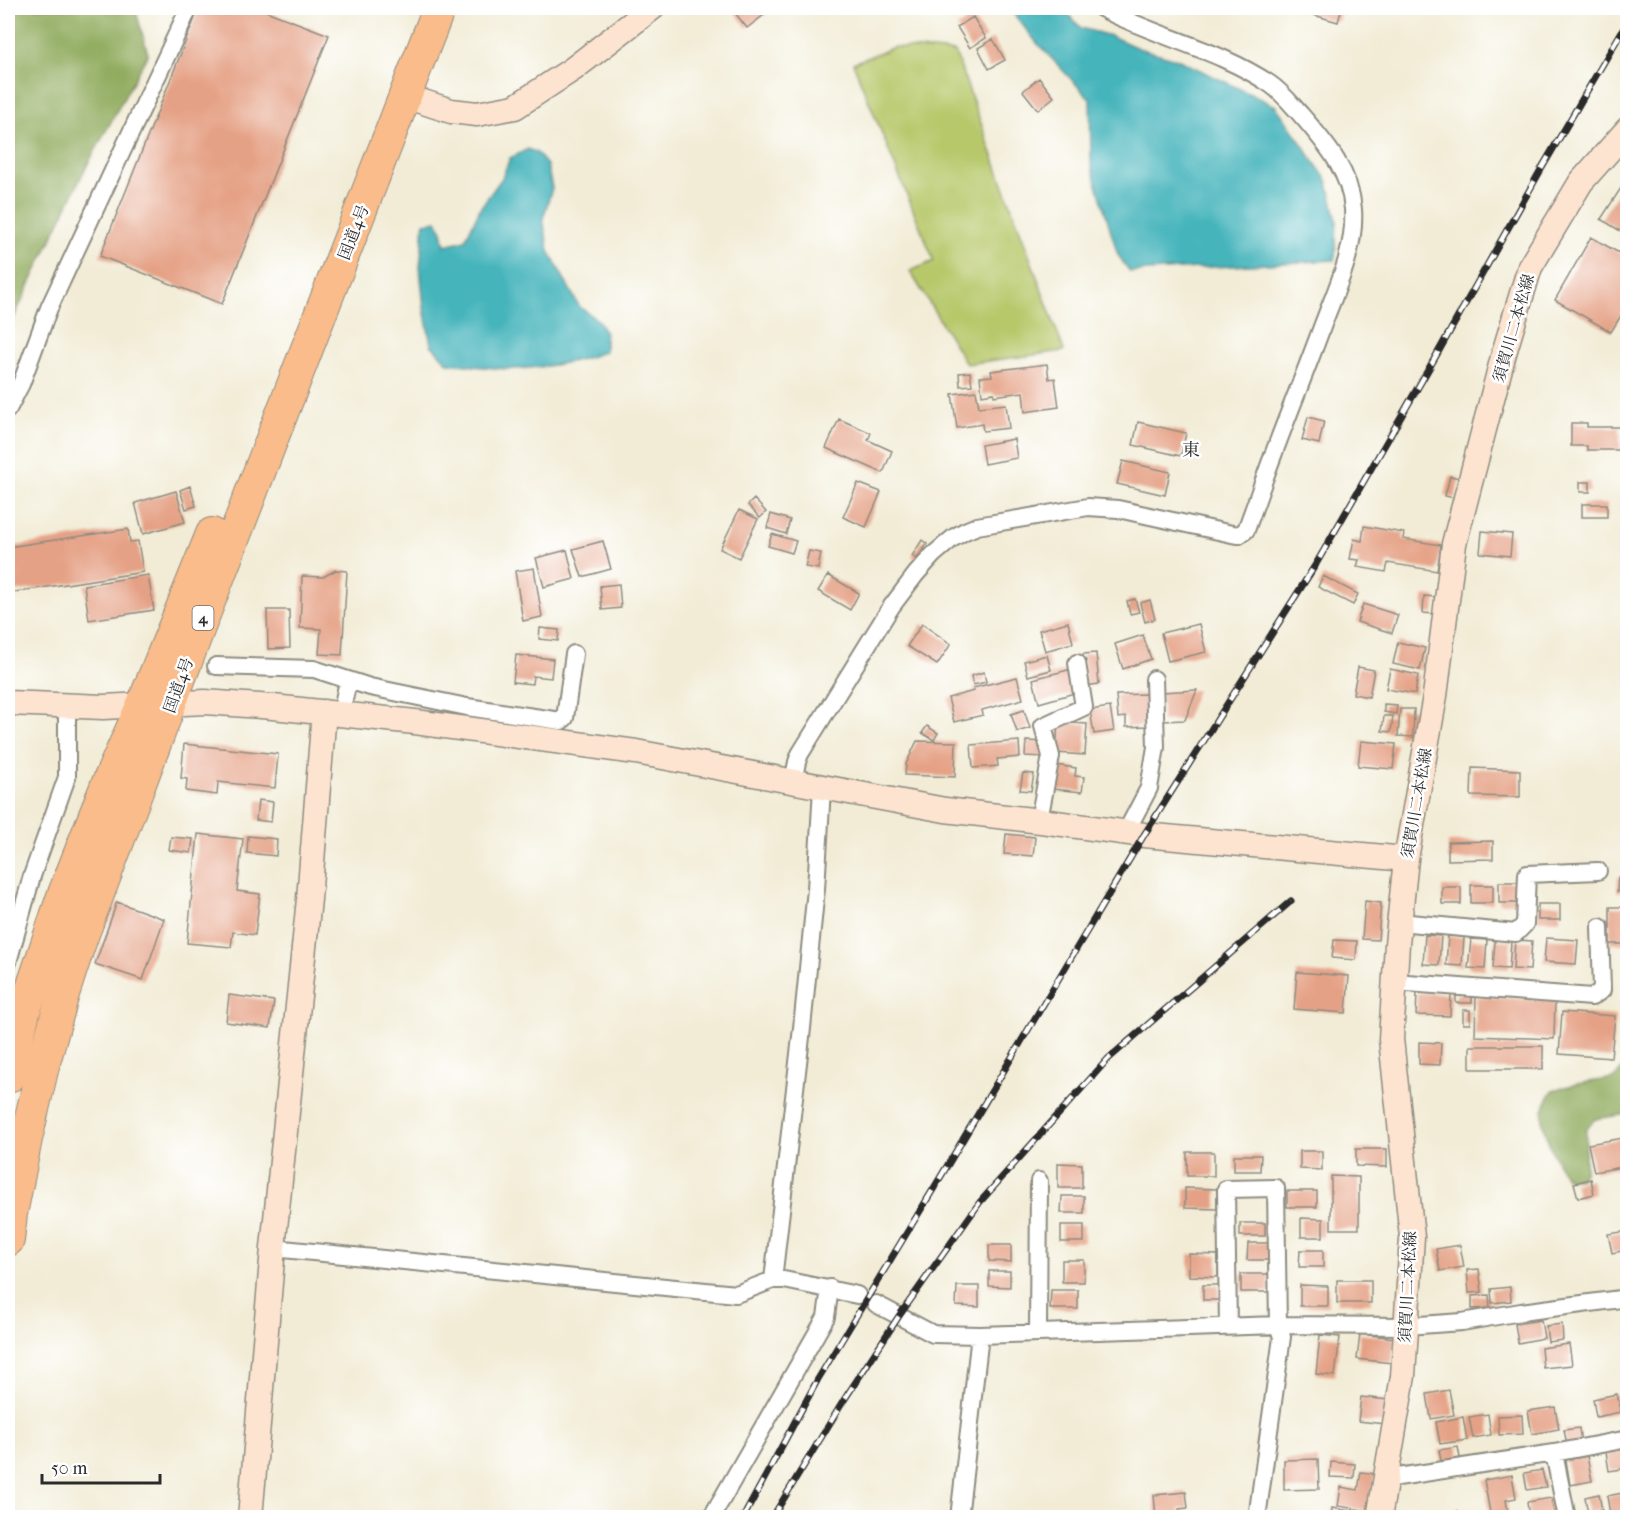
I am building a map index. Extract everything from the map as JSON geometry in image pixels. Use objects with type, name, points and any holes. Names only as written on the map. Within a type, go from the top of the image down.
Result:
[{"type":"highway","name":"国道4号","points":[[8,1240],[26,1139],[63,994],[157,704],[328,245],[420,8]]},
{"type":"highway","name":"国道4号","points":[[8,1077],[24,1012],[63,896],[106,787],[157,704],[198,630],[439,8]]},
{"type":"street","points":[[8,409],[21,384],[49,308],[189,8]]},
{"type":"street","points":[[405,96],[451,111],[477,114],[514,107],[573,69],[652,8]]},
{"type":"street","points":[[793,782],[800,754],[891,607],[916,573],[952,538],[977,526],[1088,507],[1118,509],[1239,535],[1246,530],[1349,254],[1353,232],[1353,211],[1349,187],[1341,167],[1327,146],[1291,104],[1272,86],[1234,64],[1101,8]]},
{"type":"street","name":"須賀川二本松線","points":[[1379,1518],[1403,1377],[1412,1237],[1391,1039],[1394,982],[1406,859],[1435,696],[1454,544],[1504,354],[1530,267],[1581,182],[1624,138]]},
{"type":"street","points":[[216,666],[314,669],[370,687],[467,707],[561,721],[565,718],[574,654]]},
{"type":"street","points":[[1039,820],[1051,756],[1043,726],[1083,707],[1077,663]]},
{"type":"street","points":[[1126,832],[1149,788],[1156,747],[1154,679]]},
{"type":"street","points":[[250,1518],[273,1248],[309,899],[333,713],[348,681]]},
{"type":"street","points":[[8,703],[103,707],[205,702],[415,722],[636,752],[945,810],[1126,832],[1406,859]]},
{"type":"street","points":[[8,962],[32,876],[66,777],[66,705]]},
{"type":"street","points":[[773,1280],[813,924],[822,788]]},
{"type":"street","points":[[1399,922],[1516,933],[1525,924],[1527,874],[1598,871]]},
{"type":"street","points":[[1394,982],[1592,997],[1602,990],[1600,927]]},
{"type":"street","points":[[1038,1333],[1039,1181]]},
{"type":"street","points":[[1228,1326],[1226,1189],[1276,1188],[1278,1325],[1282,1337],[1257,1518]]},
{"type":"street","points":[[273,1248],[736,1294],[773,1280],[784,1280],[857,1295]]},
{"type":"street","points":[[711,1518],[826,1317],[830,1288]]},
{"type":"street","points":[[876,1304],[933,1334],[980,1335],[1228,1326],[1406,1326],[1462,1322],[1628,1298]]},
{"type":"street","points":[[959,1518],[980,1335]]},
{"type":"street","points":[[1386,1479],[1628,1439]]},
{"type":"street","points":[[1554,1453],[1567,1518]]},
{"type":"green space","points":[[8,8],[135,8],[148,54],[83,173],[8,330]]},
{"type":"green space","points":[[894,47],[955,52],[1064,351],[966,364],[910,271],[934,261],[853,63]]},
{"type":"green space","points":[[1627,999],[1627,1114],[1595,1119],[1586,1129],[1585,1171],[1579,1179],[1566,1178],[1546,1137],[1544,1108],[1553,1090],[1615,1078],[1626,1059],[1622,1017]]},
{"type":"water","points":[[1009,8],[1062,8],[1081,28],[1177,59],[1276,106],[1328,182],[1337,221],[1335,260],[1130,272],[1118,255],[1091,165],[1090,99],[1037,43]]},
{"type":"water","points":[[528,149],[537,153],[547,165],[552,188],[543,219],[549,251],[579,306],[599,321],[605,334],[605,351],[548,366],[514,369],[448,363],[431,345],[424,308],[420,268],[424,223],[437,221],[445,245],[465,240],[481,207],[502,178],[510,158]]},
{"type":"building","points":[[199,8],[258,8],[329,35],[222,304],[100,256]]},
{"type":"building","points":[[731,8],[773,8],[747,28]]},
{"type":"building","points":[[1312,8],[1342,8],[1338,22],[1310,14]]},
{"type":"building","points":[[973,17],[986,38],[970,48],[957,27]]},
{"type":"building","points":[[993,39],[1005,60],[989,69],[978,48]]},
{"type":"building","points":[[1039,78],[1054,97],[1038,110],[1023,91]]},
{"type":"building","points":[[1628,177],[1628,236],[1601,219]]},
{"type":"building","points":[[1591,237],[1628,258],[1628,304],[1611,332],[1555,300]]},
{"type":"building","points":[[1047,364],[1049,379],[1055,378],[1059,407],[1025,412],[1023,392],[994,396],[994,393],[982,395],[980,377],[992,376],[991,371]]},
{"type":"building","points":[[970,372],[972,385],[960,386],[959,373]]},
{"type":"building","points":[[976,391],[979,407],[1006,404],[1009,428],[983,431],[982,424],[957,428],[952,394]]},
{"type":"building","points":[[1308,417],[1324,421],[1319,444],[1302,440]]},
{"type":"building","points":[[839,419],[871,433],[868,440],[892,451],[883,473],[826,448]]},
{"type":"building","points":[[1138,422],[1186,433],[1181,456],[1133,445]]},
{"type":"building","points":[[1571,423],[1587,423],[1587,427],[1620,427],[1620,450],[1587,450],[1587,446],[1571,446]]},
{"type":"building","points":[[1014,439],[1017,458],[984,464],[981,445]]},
{"type":"building","points":[[1123,461],[1170,472],[1165,495],[1117,484]]},
{"type":"building","points":[[1450,476],[1460,478],[1455,498],[1445,496]]},
{"type":"building","points":[[1580,482],[1590,482],[1590,492],[1580,492]]},
{"type":"building","points":[[858,483],[881,492],[866,527],[843,517]]},
{"type":"building","points":[[190,486],[196,506],[186,509],[180,490]]},
{"type":"building","points":[[176,491],[185,522],[143,534],[135,503]]},
{"type":"building","points":[[754,499],[766,512],[760,518],[748,505]]},
{"type":"building","points":[[1582,504],[1607,504],[1607,517],[1582,517]]},
{"type":"building","points":[[739,510],[758,519],[739,558],[720,549]]},
{"type":"building","points":[[771,514],[790,520],[786,534],[767,528]]},
{"type":"building","points":[[1364,526],[1404,533],[1403,539],[1441,545],[1437,571],[1388,563],[1386,572],[1357,567],[1359,560],[1350,559],[1354,539],[1362,541]]},
{"type":"building","points":[[128,529],[130,542],[138,541],[143,572],[8,593],[8,547]]},
{"type":"building","points":[[1482,531],[1512,534],[1510,556],[1480,553]]},
{"type":"building","points":[[772,534],[796,541],[792,553],[768,546]]},
{"type":"building","points":[[922,540],[927,544],[917,559],[912,556]]},
{"type":"building","points":[[603,541],[611,569],[582,577],[573,549]]},
{"type":"building","points":[[567,550],[574,579],[544,587],[536,558]]},
{"type":"building","points":[[809,551],[821,553],[818,569],[805,567]]},
{"type":"building","points":[[534,568],[542,617],[523,621],[515,571]]},
{"type":"building","points":[[336,570],[347,571],[342,655],[319,654],[321,629],[300,628],[302,576],[323,577]]},
{"type":"building","points":[[148,575],[154,610],[89,620],[84,585]]},
{"type":"building","points":[[828,575],[859,593],[850,610],[818,591]]},
{"type":"building","points":[[1323,576],[1358,594],[1353,605],[1318,587]]},
{"type":"building","points":[[619,584],[621,608],[602,610],[600,586]]},
{"type":"building","points":[[1424,596],[1436,597],[1434,614],[1423,613]]},
{"type":"building","points":[[1135,599],[1139,612],[1130,614],[1127,601]]},
{"type":"building","points":[[1150,600],[1155,619],[1145,622],[1140,603]]},
{"type":"building","points":[[1363,604],[1398,615],[1392,633],[1357,622]]},
{"type":"building","points":[[267,610],[289,610],[290,648],[268,649]]},
{"type":"building","points":[[1068,622],[1073,643],[1045,651],[1039,630]]},
{"type":"building","points":[[922,624],[951,644],[937,665],[907,646]]},
{"type":"building","points":[[1199,624],[1206,652],[1168,661],[1161,633]]},
{"type":"building","points":[[540,628],[559,630],[558,641],[539,639]]},
{"type":"building","points":[[1143,635],[1151,659],[1123,669],[1115,644]]},
{"type":"building","points":[[1398,642],[1425,648],[1420,670],[1393,664]]},
{"type":"building","points":[[1096,653],[1099,684],[1085,686],[1083,654]]},
{"type":"building","points":[[516,655],[553,659],[551,678],[533,676],[532,684],[513,682]]},
{"type":"building","points":[[1047,655],[1051,670],[1028,676],[1024,661]]},
{"type":"building","points":[[1358,667],[1374,670],[1369,697],[1353,694]]},
{"type":"building","points":[[1072,669],[1078,692],[1039,703],[1033,679]]},
{"type":"building","points":[[1390,669],[1418,675],[1415,694],[1386,689]]},
{"type":"building","points":[[984,672],[986,682],[973,685],[971,676]]},
{"type":"building","points":[[1017,677],[1023,699],[982,710],[983,715],[954,722],[948,698],[974,691],[973,688]]},
{"type":"building","points":[[1197,690],[1185,720],[1162,721],[1161,692]]},
{"type":"building","points":[[1146,694],[1148,726],[1126,727],[1126,717],[1118,718],[1116,695]]},
{"type":"building","points":[[1384,704],[1397,705],[1396,714],[1384,712]]},
{"type":"building","points":[[1110,707],[1114,731],[1094,734],[1090,710]]},
{"type":"building","points":[[1400,709],[1414,709],[1413,737],[1398,736]]},
{"type":"building","points":[[1024,710],[1030,728],[1017,732],[1011,714]]},
{"type":"building","points":[[1384,716],[1393,716],[1391,732],[1382,731]]},
{"type":"building","points":[[1058,722],[1087,724],[1085,755],[1056,753]]},
{"type":"building","points":[[927,726],[938,733],[934,740],[922,733]]},
{"type":"building","points":[[917,741],[956,742],[955,777],[905,775],[906,764]]},
{"type":"building","points":[[1019,741],[1020,757],[997,759],[998,766],[973,768],[971,745]]},
{"type":"building","points":[[1026,741],[1044,742],[1044,757],[1025,756]]},
{"type":"building","points":[[1361,741],[1396,744],[1393,769],[1358,766]]},
{"type":"building","points":[[184,744],[278,754],[275,788],[218,782],[217,795],[186,791],[187,779],[181,778]]},
{"type":"building","points":[[1055,765],[1076,768],[1075,776],[1084,777],[1082,792],[1052,789]]},
{"type":"building","points":[[1472,768],[1520,770],[1520,797],[1471,796]]},
{"type":"building","points":[[1023,773],[1034,774],[1031,791],[1020,790]]},
{"type":"building","points":[[258,800],[273,802],[271,822],[256,820]]},
{"type":"building","points":[[198,834],[243,839],[237,891],[260,894],[255,935],[233,932],[231,947],[187,943]]},
{"type":"building","points":[[1006,834],[1035,837],[1033,856],[1004,854]]},
{"type":"building","points":[[248,836],[277,839],[276,856],[247,853]]},
{"type":"building","points":[[171,837],[193,839],[191,853],[169,850]]},
{"type":"building","points":[[1493,841],[1493,859],[1448,860],[1448,842]]},
{"type":"building","points":[[1618,877],[1628,878],[1628,892],[1617,892]]},
{"type":"building","points":[[1499,882],[1520,882],[1520,903],[1499,903]]},
{"type":"building","points":[[1471,885],[1493,885],[1493,903],[1471,903]]},
{"type":"building","points":[[1442,887],[1461,887],[1461,904],[1442,904]]},
{"type":"building","points":[[1365,901],[1381,903],[1378,940],[1362,939]]},
{"type":"building","points":[[117,902],[164,919],[143,980],[95,964]]},
{"type":"building","points":[[1538,904],[1560,904],[1560,920],[1538,920]]},
{"type":"building","points":[[1610,907],[1628,907],[1628,944],[1610,944]]},
{"type":"building","points":[[1425,935],[1441,936],[1439,965],[1423,964]]},
{"type":"building","points":[[1448,936],[1464,937],[1462,966],[1446,965]]},
{"type":"building","points":[[1546,938],[1578,940],[1576,964],[1544,962]]},
{"type":"building","points":[[1471,939],[1487,940],[1485,969],[1468,968]]},
{"type":"building","points":[[1334,940],[1357,941],[1356,960],[1332,958]]},
{"type":"building","points":[[1495,940],[1511,941],[1509,969],[1493,968]]},
{"type":"building","points":[[1515,940],[1532,941],[1530,970],[1513,969]]},
{"type":"building","points":[[1297,972],[1349,976],[1346,1013],[1294,1009]]},
{"type":"building","points":[[1417,993],[1451,994],[1450,1016],[1416,1015]]},
{"type":"building","points":[[1456,994],[1472,994],[1472,1003],[1456,1003]]},
{"type":"building","points":[[229,995],[274,1001],[270,1028],[226,1022]]},
{"type":"building","points":[[1476,997],[1555,1000],[1554,1039],[1475,1036]]},
{"type":"building","points":[[1463,1010],[1470,1010],[1470,1024],[1463,1024]]},
{"type":"building","points":[[1562,1012],[1615,1016],[1611,1058],[1559,1054]]},
{"type":"building","points":[[1419,1042],[1441,1043],[1440,1065],[1419,1064]]},
{"type":"building","points":[[1470,1046],[1543,1046],[1543,1069],[1470,1069]]},
{"type":"building","points":[[1623,1138],[1628,1166],[1594,1172],[1588,1144]]},
{"type":"building","points":[[1356,1149],[1387,1149],[1387,1167],[1356,1166]]},
{"type":"building","points":[[1300,1151],[1322,1151],[1322,1170],[1300,1169]]},
{"type":"building","points":[[1187,1152],[1214,1152],[1214,1176],[1187,1176]]},
{"type":"building","points":[[1234,1155],[1261,1155],[1260,1171],[1234,1171]]},
{"type":"building","points":[[1058,1163],[1082,1164],[1082,1188],[1058,1188]]},
{"type":"building","points":[[1331,1176],[1359,1177],[1359,1229],[1331,1229]]},
{"type":"building","points":[[1591,1179],[1594,1194],[1578,1198],[1574,1183]]},
{"type":"building","points":[[1185,1188],[1217,1189],[1217,1209],[1185,1208]]},
{"type":"building","points":[[1287,1191],[1317,1191],[1317,1207],[1287,1207]]},
{"type":"building","points":[[1062,1196],[1084,1196],[1084,1213],[1061,1213]]},
{"type":"building","points":[[1301,1218],[1323,1219],[1323,1237],[1301,1237]]},
{"type":"building","points":[[1240,1223],[1265,1223],[1265,1236],[1240,1236]]},
{"type":"building","points":[[1061,1225],[1084,1225],[1084,1242],[1061,1242]]},
{"type":"building","points":[[1628,1231],[1628,1250],[1612,1253],[1608,1234]]},
{"type":"building","points":[[1248,1243],[1269,1243],[1269,1260],[1247,1260]]},
{"type":"building","points":[[989,1245],[1011,1245],[1011,1262],[989,1261]]},
{"type":"building","points":[[1460,1245],[1464,1267],[1440,1271],[1436,1249]]},
{"type":"building","points":[[1300,1250],[1323,1250],[1323,1267],[1299,1267]]},
{"type":"building","points":[[1189,1254],[1218,1255],[1218,1277],[1189,1276]]},
{"type":"building","points":[[1062,1260],[1084,1260],[1084,1282],[1062,1282]]},
{"type":"building","points":[[1479,1269],[1482,1292],[1469,1293],[1467,1270]]},
{"type":"building","points":[[989,1271],[1010,1271],[1010,1287],[989,1286]]},
{"type":"building","points":[[1241,1274],[1269,1274],[1269,1292],[1241,1292]]},
{"type":"building","points":[[1337,1280],[1371,1280],[1371,1303],[1337,1303]]},
{"type":"building","points":[[1203,1285],[1219,1285],[1219,1300],[1203,1300]]},
{"type":"building","points":[[1300,1285],[1328,1286],[1328,1306],[1300,1306]]},
{"type":"building","points":[[957,1286],[979,1286],[979,1307],[956,1306]]},
{"type":"building","points":[[1510,1287],[1511,1301],[1492,1303],[1491,1289]]},
{"type":"building","points":[[1051,1290],[1078,1290],[1078,1309],[1050,1309]]},
{"type":"building","points":[[1489,1295],[1490,1308],[1472,1309],[1472,1296]]},
{"type":"building","points":[[1541,1320],[1544,1338],[1518,1343],[1515,1324]]},
{"type":"building","points":[[1562,1324],[1563,1340],[1548,1342],[1546,1326]]},
{"type":"building","points":[[1360,1334],[1395,1338],[1392,1363],[1357,1359]]},
{"type":"building","points":[[1320,1335],[1340,1337],[1335,1376],[1316,1374]]},
{"type":"building","points":[[1569,1344],[1572,1365],[1543,1368],[1541,1348]]},
{"type":"building","points":[[1449,1390],[1454,1415],[1431,1419],[1427,1394]]},
{"type":"building","points":[[1617,1394],[1621,1412],[1596,1417],[1593,1399]]},
{"type":"building","points":[[1361,1397],[1388,1400],[1385,1424],[1358,1421]]},
{"type":"building","points":[[1555,1407],[1559,1429],[1532,1434],[1528,1411]]},
{"type":"building","points":[[1488,1414],[1491,1435],[1473,1438],[1469,1417]]},
{"type":"building","points":[[1522,1415],[1523,1434],[1499,1435],[1498,1416]]},
{"type":"building","points":[[1463,1417],[1467,1440],[1440,1444],[1436,1422]]},
{"type":"building","points":[[1579,1428],[1581,1443],[1567,1445],[1564,1430]]},
{"type":"building","points":[[1458,1447],[1461,1463],[1442,1466],[1439,1450]]},
{"type":"building","points":[[1628,1448],[1628,1468],[1609,1471],[1606,1452]]},
{"type":"building","points":[[1587,1456],[1592,1481],[1570,1485],[1566,1460]]},
{"type":"building","points":[[1318,1459],[1319,1489],[1284,1490],[1284,1460]]},
{"type":"building","points":[[1331,1462],[1355,1464],[1354,1478],[1330,1477]]},
{"type":"building","points":[[1542,1470],[1546,1487],[1527,1490],[1524,1473]]},
{"type":"building","points":[[1361,1472],[1375,1474],[1368,1511],[1338,1506],[1341,1487],[1358,1490]]},
{"type":"building","points":[[1512,1475],[1516,1498],[1506,1500],[1509,1518],[1491,1518],[1484,1480]]},
{"type":"building","points":[[1186,1492],[1188,1508],[1179,1509],[1180,1518],[1156,1518],[1154,1495]]},
{"type":"building","points":[[1628,1492],[1628,1511],[1610,1514],[1607,1496]]},
{"type":"building","points":[[1599,1494],[1602,1510],[1588,1513],[1585,1497]]},
{"type":"building","points":[[1551,1498],[1555,1516],[1529,1518],[1527,1502]]},
{"type":"building","points":[[1332,1508],[1365,1513],[1364,1518],[1331,1518]]},
{"type":"building","points":[[1458,1511],[1459,1518],[1427,1518],[1427,1516]]},
{"type":"railway","points":[[743,1518],[818,1379],[1144,835],[1316,564],[1628,21]]},
{"type":"railway","points":[[772,1518],[844,1400],[899,1316],[980,1202],[1108,1059],[1291,901]]},
{"type":"district","name":"東","points":[[1191,450]]}]
